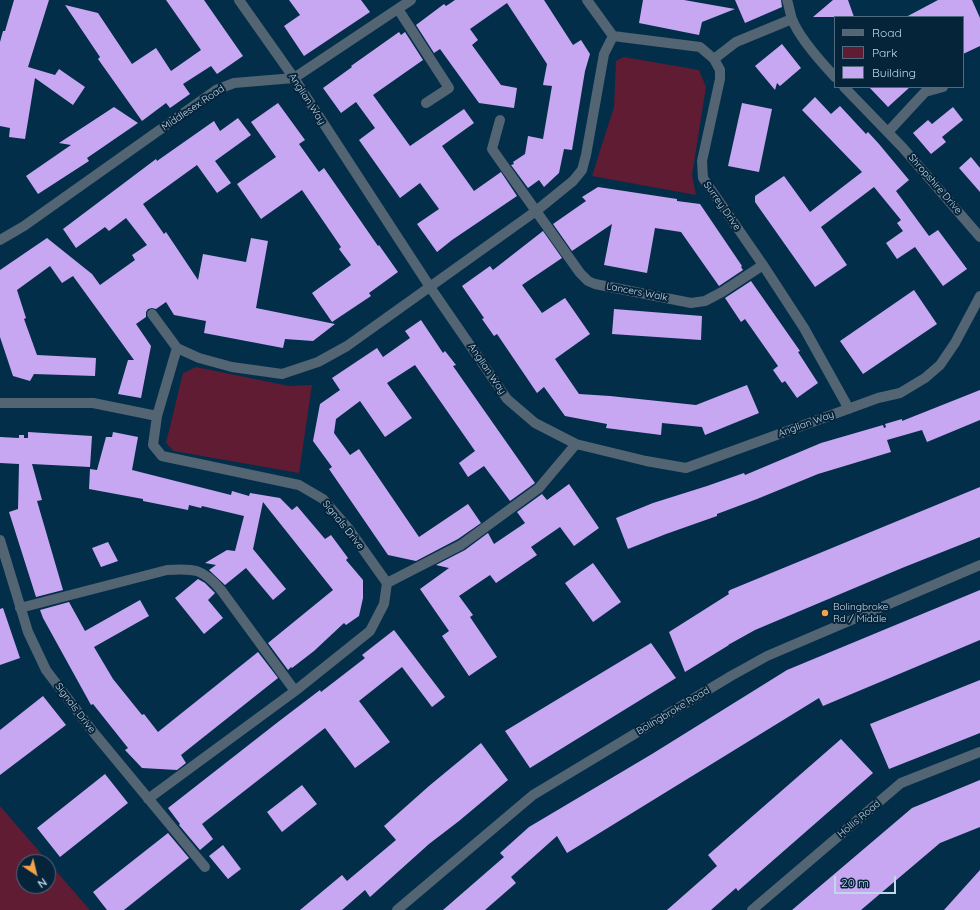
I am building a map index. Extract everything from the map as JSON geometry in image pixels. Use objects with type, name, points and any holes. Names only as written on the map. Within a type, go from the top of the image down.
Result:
[{"type":"street","name":"Anglian Way","points":[[239,0],[294,78],[430,287],[507,399],[535,423],[576,444],[646,461],[686,468],[878,398],[900,393],[925,378],[940,365],[955,343],[980,296]]},
{"type":"street","name":"Middlesex Road","points":[[0,240],[24,226],[216,90],[234,82],[294,78],[411,0]]},
{"type":"street","points":[[587,0],[613,36],[700,47],[714,59],[736,42],[792,19]]},
{"type":"street","points":[[787,0],[792,19],[812,52],[834,76]]},
{"type":"street","points":[[398,9],[449,88],[426,103]]},
{"type":"street","points":[[152,314],[177,348],[199,358],[232,366],[282,374],[318,362],[347,346],[536,211],[573,182],[582,170],[604,54],[613,36]]},
{"type":"street","name":"Surrey Drive","points":[[714,59],[720,70],[720,79],[702,161],[702,178],[763,265],[804,328],[849,409]]},
{"type":"street","name":"Shropshire Drive","points":[[845,88],[888,132],[972,226],[980,237]]},
{"type":"street","points":[[888,132],[925,92],[939,88]]},
{"type":"street","points":[[500,120],[492,149],[536,211]]},
{"type":"street","name":"Lancers Walk","points":[[536,211],[580,273],[588,281],[595,284],[691,303],[705,301],[722,292],[763,265]]},
{"type":"street","name":"Signals Drive","points":[[177,348],[157,416],[153,445],[162,456],[299,485],[323,499],[348,528],[387,583]]},
{"type":"street","points":[[0,403],[93,403],[157,416]]},
{"type":"street","points":[[148,799],[295,691],[370,631],[384,604],[387,583],[461,545],[539,488],[576,444]]},
{"type":"street","name":"Signals Drive","points":[[0,540],[28,632],[46,670],[94,733],[205,867]]},
{"type":"street","name":"Bolingbroke Road","points":[[397,910],[533,795],[731,676],[767,656],[980,565]]},
{"type":"street","points":[[20,608],[167,570],[190,570],[203,573],[221,590],[295,691]]},
{"type":"street","name":"Hollis Road","points":[[752,910],[901,783],[980,752]]},
{"type":"green space","points":[[624,57],[699,70],[706,87],[692,175],[696,195],[592,176],[614,107],[616,61]]},
{"type":"green space","points":[[196,367],[289,386],[312,385],[299,473],[174,451],[166,443],[183,373]]},
{"type":"green space","points":[[0,806],[41,854],[16,854],[16,894],[56,894],[56,871],[89,910],[0,910]]},
{"type":"building","points":[[14,0],[49,0],[28,67],[55,75],[59,69],[85,87],[73,105],[35,78],[25,139],[9,137],[10,128],[0,126],[0,42],[3,31],[5,31]]},
{"type":"building","points":[[166,0],[204,0],[243,56],[217,74],[211,66],[183,84],[190,94],[170,108],[166,103],[142,121],[98,59],[100,57],[65,5],[98,13],[132,64],[156,48],[171,71],[201,50]]},
{"type":"building","points":[[289,0],[361,0],[370,12],[304,56],[284,26],[300,15]]},
{"type":"building","points":[[455,0],[544,0],[573,45],[581,40],[590,54],[585,71],[572,150],[564,149],[559,173],[544,187],[539,180],[528,188],[511,165],[525,154],[528,136],[543,139],[552,86],[543,85],[547,64],[507,3],[470,29],[478,40],[472,45],[501,85],[517,88],[514,108],[479,103],[440,49],[434,53],[416,25],[444,4],[446,6]]},
{"type":"building","points":[[643,0],[684,0],[735,9],[702,22],[699,35],[639,23]]},
{"type":"building","points":[[735,0],[781,0],[782,7],[745,23]]},
{"type":"building","points":[[833,0],[848,0],[854,16],[834,17],[813,17]]},
{"type":"building","points":[[938,0],[972,0],[980,18],[980,46],[964,54],[964,16],[908,16]]},
{"type":"building","points":[[399,32],[401,35],[405,32],[423,60],[373,95],[410,146],[464,109],[474,123],[442,146],[474,191],[501,172],[517,196],[452,240],[437,252],[417,224],[439,209],[420,183],[400,198],[359,140],[375,128],[356,102],[341,113],[323,88]]},
{"type":"building","points":[[782,44],[801,68],[780,86],[777,83],[775,90],[755,66]]},
{"type":"building","points":[[870,88],[909,88],[888,107]]},
{"type":"building","points":[[815,97],[831,114],[840,106],[866,134],[868,132],[879,144],[909,180],[896,191],[929,236],[938,230],[967,269],[943,286],[915,247],[897,259],[886,243],[903,231],[897,223],[901,220],[874,187],[821,227],[847,265],[815,287],[755,202],[755,196],[784,176],[810,212],[862,172],[802,110]]},
{"type":"building","points":[[278,103],[305,140],[299,144],[319,172],[324,168],[378,246],[379,245],[398,272],[369,293],[371,296],[332,322],[312,293],[351,265],[339,249],[341,247],[302,190],[261,219],[237,184],[276,157],[251,122]]},
{"type":"building","points":[[742,103],[772,109],[759,172],[728,166]]},
{"type":"building","points":[[114,107],[138,123],[87,158],[89,161],[38,194],[26,176],[71,145],[59,143]]},
{"type":"building","points":[[953,107],[963,120],[942,137],[946,142],[931,154],[913,133],[928,120],[932,124]]},
{"type":"building","points":[[238,118],[251,135],[215,161],[231,183],[217,193],[197,165],[143,204],[164,234],[166,232],[198,280],[203,254],[246,262],[251,238],[268,241],[256,308],[335,324],[313,341],[285,339],[283,348],[204,333],[206,321],[174,315],[166,302],[156,309],[148,309],[146,312],[146,317],[136,324],[151,346],[141,398],[118,394],[128,360],[134,360],[73,276],[62,283],[50,266],[17,290],[26,318],[24,319],[37,355],[96,358],[95,376],[34,374],[30,381],[13,376],[0,337],[0,270],[47,238],[92,274],[100,285],[135,260],[132,255],[147,245],[126,218],[109,231],[105,227],[76,248],[63,229],[156,159],[157,161],[214,121],[220,131]]},
{"type":"building","points":[[971,157],[980,168],[980,192],[959,168]]},
{"type":"building","points":[[598,187],[700,204],[742,266],[741,267],[743,270],[719,286],[681,232],[655,228],[647,273],[604,265],[612,224],[572,251],[553,224],[586,201],[582,197]]},
{"type":"building","points":[[543,231],[562,258],[522,285],[542,313],[565,298],[590,334],[555,359],[579,394],[696,405],[747,385],[759,413],[705,435],[702,427],[662,423],[661,435],[606,428],[607,424],[565,416],[544,387],[537,393],[497,334],[494,336],[482,319],[484,318],[462,286],[490,266],[493,270]]},
{"type":"building","points":[[751,281],[800,351],[798,352],[818,383],[797,398],[785,381],[782,383],[773,370],[778,366],[745,319],[741,322],[725,298]]},
{"type":"building","points":[[914,290],[937,324],[863,374],[840,341]]},
{"type":"building","points":[[614,309],[702,316],[701,340],[612,334]]},
{"type":"building","points":[[421,320],[443,353],[445,351],[456,365],[453,366],[535,483],[510,501],[484,466],[468,477],[459,463],[475,451],[415,365],[387,383],[412,418],[385,437],[360,401],[336,419],[334,433],[350,455],[359,449],[419,537],[468,504],[481,523],[458,539],[416,561],[388,555],[329,469],[332,467],[313,441],[320,404],[340,390],[332,378],[377,348],[383,357],[410,338],[405,331]]},
{"type":"building","points":[[980,390],[980,420],[927,442],[922,430],[887,440],[891,452],[818,474],[717,514],[717,516],[628,549],[616,518],[653,503],[744,473],[745,475],[821,443],[883,425],[884,428],[886,427],[885,424],[902,419],[902,421]]},
{"type":"building","points":[[28,432],[92,436],[90,467],[32,464],[42,500],[37,501],[63,590],[36,597],[9,512],[18,509],[19,464],[0,463],[0,437],[19,438],[19,435],[24,435],[24,438],[28,438]]},
{"type":"building","points":[[113,432],[138,437],[132,470],[231,495],[232,491],[249,496],[250,493],[280,498],[292,510],[297,506],[325,539],[331,535],[348,558],[346,560],[363,580],[363,598],[359,616],[346,625],[344,623],[314,651],[288,670],[268,643],[333,590],[263,502],[253,549],[286,589],[273,600],[246,568],[225,585],[209,570],[216,565],[205,563],[227,550],[235,551],[244,516],[202,506],[201,508],[189,505],[188,510],[143,501],[143,499],[89,489],[90,469],[97,470],[106,437],[112,437]]},
{"type":"building","points":[[569,484],[599,528],[574,546],[560,527],[531,547],[537,555],[496,583],[490,575],[459,596],[473,615],[470,617],[497,657],[469,676],[442,636],[449,631],[420,589],[449,568],[436,565],[465,550],[488,533],[494,544],[525,523],[517,512],[542,494],[547,500]]},
{"type":"building","points":[[980,487],[980,537],[755,630],[685,672],[669,632],[729,594],[728,592],[730,590]]},
{"type":"building","points":[[108,542],[118,561],[101,567],[92,548]]},
{"type":"building","points":[[593,563],[621,602],[593,622],[565,583]]},
{"type":"building","points":[[198,579],[205,583],[215,593],[208,600],[223,618],[204,634],[175,598]]},
{"type":"building","points":[[980,590],[980,640],[823,706],[819,698],[567,853],[557,836],[511,877],[516,883],[485,910],[443,910],[504,857],[500,853],[529,827],[652,754],[787,670]]},
{"type":"building","points":[[140,600],[149,616],[94,647],[113,679],[158,732],[258,652],[278,678],[181,755],[186,763],[177,770],[142,768],[125,750],[128,748],[93,704],[91,705],[40,610],[69,602],[85,631]]},
{"type":"building","points":[[3,608],[20,658],[0,665],[0,609]]},
{"type":"building","points":[[394,630],[445,697],[432,707],[402,667],[359,701],[390,742],[355,768],[325,728],[202,824],[213,839],[200,850],[179,825],[180,824],[168,808],[320,690],[321,692],[365,658],[362,655]]},
{"type":"building","points":[[651,643],[676,678],[530,768],[505,731]]},
{"type":"building","points":[[980,680],[980,733],[889,769],[870,724]]},
{"type":"building","points":[[43,696],[66,725],[0,775],[0,730]]},
{"type":"building","points":[[841,739],[873,773],[738,891],[736,888],[711,910],[667,910],[717,866],[708,855]]},
{"type":"building","points":[[481,743],[508,780],[429,844],[370,897],[365,890],[342,910],[300,910],[342,875],[347,881],[396,840],[384,826]]},
{"type":"building","points":[[105,774],[128,803],[60,857],[37,828]]},
{"type":"building","points":[[980,780],[980,827],[940,843],[861,910],[792,910],[912,808]]},
{"type":"building","points":[[302,785],[317,804],[282,832],[267,812]]},
{"type":"building","points":[[168,833],[189,858],[124,910],[107,910],[93,892]]},
{"type":"building","points":[[223,845],[241,869],[228,879],[209,856]]},
{"type":"building","points":[[980,870],[980,910],[944,910]]},
{"type":"place","name":"Bolingbroke Rd / Middle","points":[[825,613]]}]
